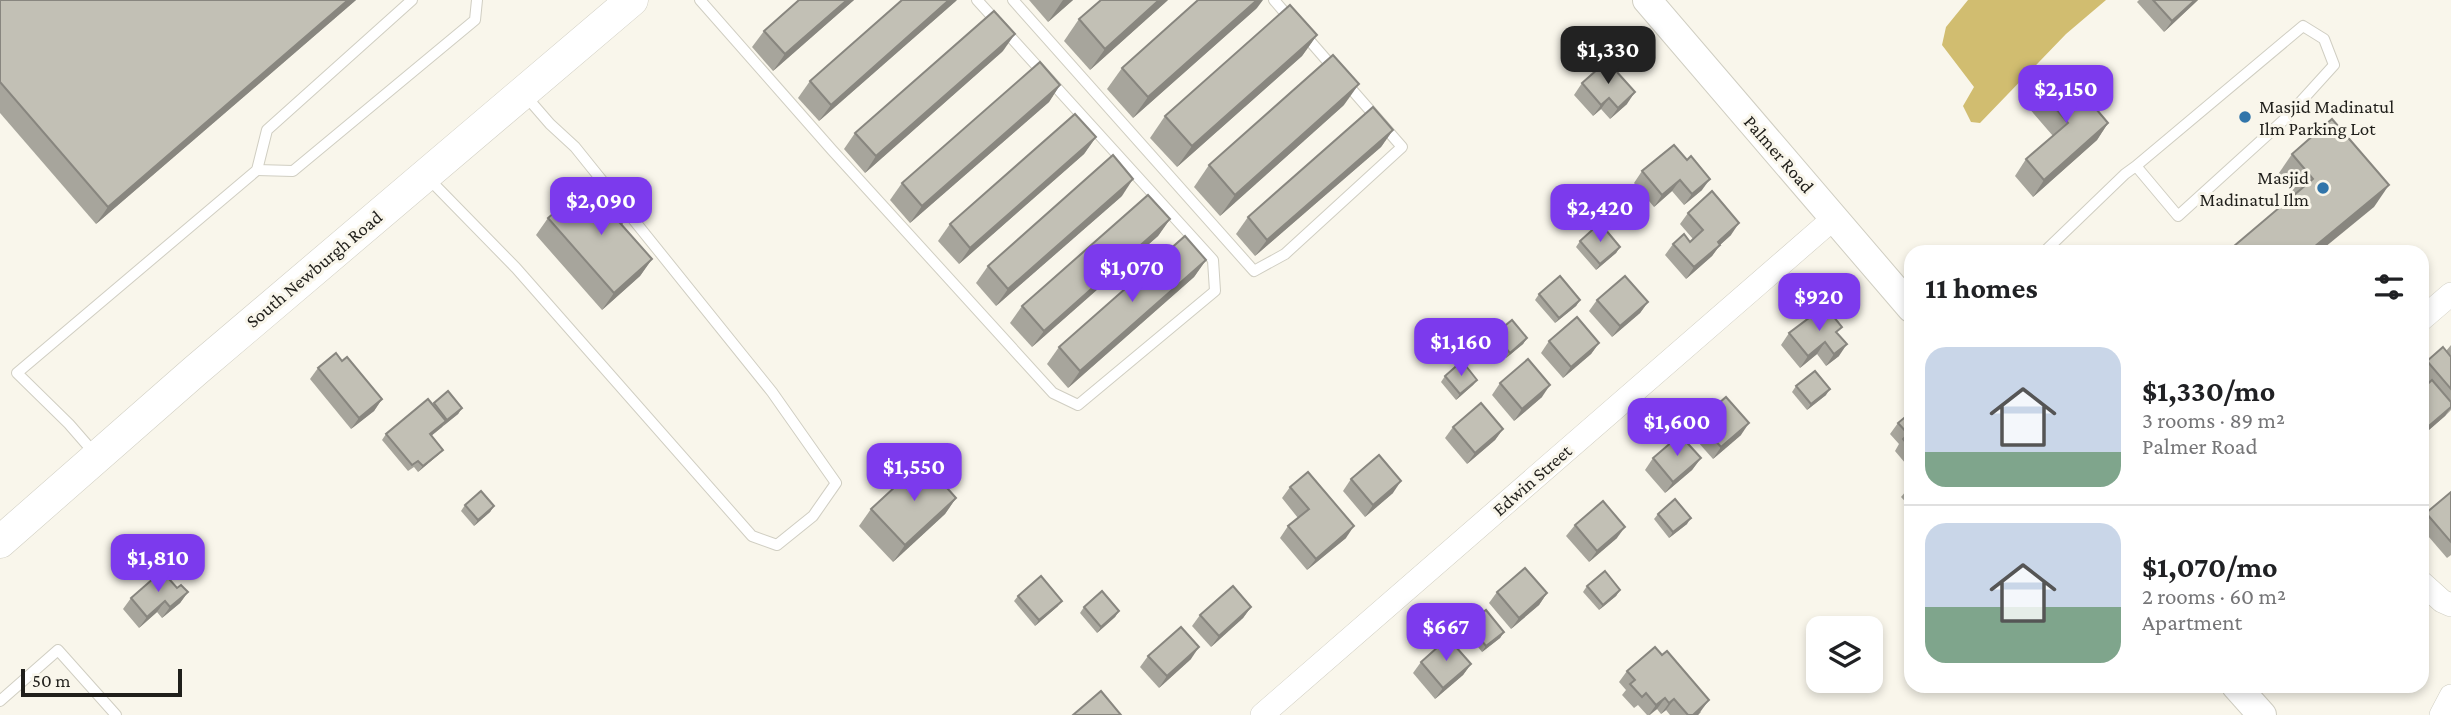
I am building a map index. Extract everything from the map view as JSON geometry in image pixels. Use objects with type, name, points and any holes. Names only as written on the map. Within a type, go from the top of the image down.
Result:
[{"type":"main road","name":"South Newburgh Road","points":[[0,542],[195,371],[632,0]]},
{"type":"street","name":"Palmer Road","points":[[1647,0],[1904,300]]},
{"type":"street","name":"Edwin Street","points":[[1262,715],[1834,218]]},
{"type":"street","points":[[2429,312],[2451,294]]},
{"type":"street","points":[[2429,589],[2451,605]]},
{"type":"street","points":[[2242,693],[2262,715]]},
{"type":"street","points":[[2441,715],[2451,696]]},
{"type":"lane","points":[[97,457],[69,424],[17,373],[257,170],[267,130],[412,0]]},
{"type":"lane","points":[[257,170],[293,171],[475,20],[477,0]]},
{"type":"lane","points":[[700,0],[1053,393],[1079,405],[1215,291],[1213,260],[977,0]]},
{"type":"lane","points":[[1013,0],[1254,271],[1285,254],[1402,147],[1274,0]]},
{"type":"lane","points":[[2051,245],[2136,166],[2302,26],[2324,39],[2334,65],[2286,118],[2178,216],[2136,166]]},
{"type":"lane","points":[[425,175],[516,268],[752,536],[777,545],[813,516],[836,483],[772,392],[575,147],[550,124],[523,92]]},
{"type":"lane","points":[[0,701],[58,650],[116,715]]},
{"type":"shaded area","points":[[1968,0],[2106,0],[2066,34],[1980,123],[1971,122],[1963,106],[1974,87],[1942,45],[1946,27]]},
{"type":"building","points":[[0,0],[348,0],[108,207],[0,82]]},
{"type":"building","points":[[799,0],[847,0],[785,54],[764,31]]},
{"type":"building","points":[[902,0],[949,0],[831,105],[810,81]]},
{"type":"building","points":[[1101,0],[1159,0],[1105,49],[1079,19]]},
{"type":"building","points":[[1198,0],[1257,0],[1148,97],[1122,68]]},
{"type":"building","points":[[2153,0],[2195,0],[2172,21]]},
{"type":"building","points":[[1290,5],[1317,35],[1192,146],[1165,116]]},
{"type":"building","points":[[994,11],[1015,34],[876,156],[855,133]]},
{"type":"building","points":[[1333,55],[1359,84],[1235,195],[1209,165]]},
{"type":"building","points":[[1607,61],[1635,92],[1618,108],[1609,98],[1601,105],[1582,83]]},
{"type":"building","points":[[1040,62],[1060,85],[922,206],[902,183]]},
{"type":"building","points":[[2063,70],[2108,123],[2044,180],[2026,159],[2068,123],[2040,90]]},
{"type":"building","points":[[1373,107],[1393,130],[1267,240],[1248,217]]},
{"type":"building","points":[[1075,114],[1096,137],[970,248],[950,224]]},
{"type":"building","name":"Masjid Madinatul Ilm","points":[[2332,119],[2389,185],[2316,245],[2235,245],[2313,179],[2292,154]]},
{"type":"building","points":[[1674,145],[1687,160],[1691,156],[1710,179],[1692,194],[1680,180],[1662,195],[1642,171]]},
{"type":"building","points":[[1113,155],[1133,179],[1008,289],[988,266]]},
{"type":"building","points":[[587,184],[604,203],[610,196],[628,216],[620,223],[652,259],[614,293],[548,218]]},
{"type":"building","points":[[1712,191],[1739,223],[1718,242],[1720,245],[1694,267],[1673,244],[1684,234],[1690,242],[1703,230],[1688,213]]},
{"type":"building","points":[[1148,195],[1170,219],[1044,331],[1022,306]]},
{"type":"building","points":[[1600,223],[1620,247],[1600,264],[1580,241]]},
{"type":"building","points":[[1185,236],[1206,260],[1080,371],[1059,347]]},
{"type":"building","points":[[1560,276],[1580,300],[1559,318],[1539,294]]},
{"type":"building","points":[[1625,276],[1648,302],[1620,326],[1597,300]]},
{"type":"building","points":[[1825,306],[1842,327],[1836,332],[1847,344],[1834,354],[1825,342],[1808,356],[1789,333]]},
{"type":"building","points":[[1577,317],[1599,343],[1571,367],[1549,341]]},
{"type":"building","points":[[1512,320],[1527,338],[1510,353],[1495,334]]},
{"type":"building","points":[[2443,347],[2451,357],[2451,389],[2429,363],[2429,359]]},
{"type":"building","points":[[336,353],[342,361],[347,357],[382,399],[359,418],[318,368]]},
{"type":"building","points":[[1528,359],[1550,385],[1522,409],[1500,383]]},
{"type":"building","points":[[1462,361],[1477,380],[1460,394],[1445,376]]},
{"type":"building","points":[[1815,371],[1830,389],[1811,404],[1796,386]]},
{"type":"building","points":[[2432,380],[2451,402],[2451,407],[2429,426],[2429,383]]},
{"type":"building","points":[[448,391],[462,408],[447,420],[434,403]]},
{"type":"building","points":[[1726,397],[1749,423],[1721,447],[1698,421]]},
{"type":"building","points":[[428,399],[446,421],[430,434],[443,450],[423,466],[418,461],[412,465],[386,434]]},
{"type":"building","points":[[1481,403],[1503,429],[1475,453],[1453,427]]},
{"type":"building","points":[[1904,418],[1904,430],[1898,423]]},
{"type":"building","points":[[1680,435],[1701,458],[1673,482],[1653,458]]},
{"type":"building","points":[[1379,455],[1401,481],[1373,505],[1351,479]]},
{"type":"building","points":[[923,461],[956,498],[905,545],[871,509]]},
{"type":"building","points":[[1308,472],[1354,526],[1316,559],[1288,526],[1309,509],[1290,487]]},
{"type":"building","points":[[481,491],[494,506],[478,520],[465,505]]},
{"type":"building","points":[[2451,492],[2451,542],[2429,516],[2429,510]]},
{"type":"building","points":[[1675,499],[1691,518],[1673,532],[1658,514]]},
{"type":"building","points":[[1603,501],[1625,527],[1597,551],[1575,525]]},
{"type":"building","points":[[1525,568],[1547,593],[1519,618],[1497,592]]},
{"type":"building","points":[[162,571],[177,588],[181,585],[188,592],[170,607],[165,601],[147,617],[131,598]]},
{"type":"building","points":[[1605,571],[1620,590],[1603,605],[1587,586]]},
{"type":"building","points":[[1041,576],[1062,601],[1039,620],[1018,596]]},
{"type":"building","points":[[1233,586],[1251,607],[1219,636],[1200,615]]},
{"type":"building","points":[[1102,591],[1119,611],[1101,627],[1084,607]]},
{"type":"building","points":[[1486,610],[1504,632],[1486,646],[1468,624]]},
{"type":"building","points":[[1181,627],[1199,647],[1167,676],[1148,656]]},
{"type":"building","points":[[1448,638],[1471,664],[1443,688],[1421,662]]},
{"type":"building","points":[[1655,647],[1662,655],[1667,651],[1709,700],[1693,715],[1688,715],[1674,699],[1669,703],[1665,698],[1656,705],[1646,693],[1642,697],[1630,684],[1635,680],[1627,671]]},
{"type":"building","points":[[1101,691],[1121,715],[1073,715]]},
{"type":"place","name":"Masjid Madinatul Ilm Parking Lot","points":[[2245,117]]},
{"type":"place","name":"Masjid Madinatul Ilm","points":[[2323,188]]}]
